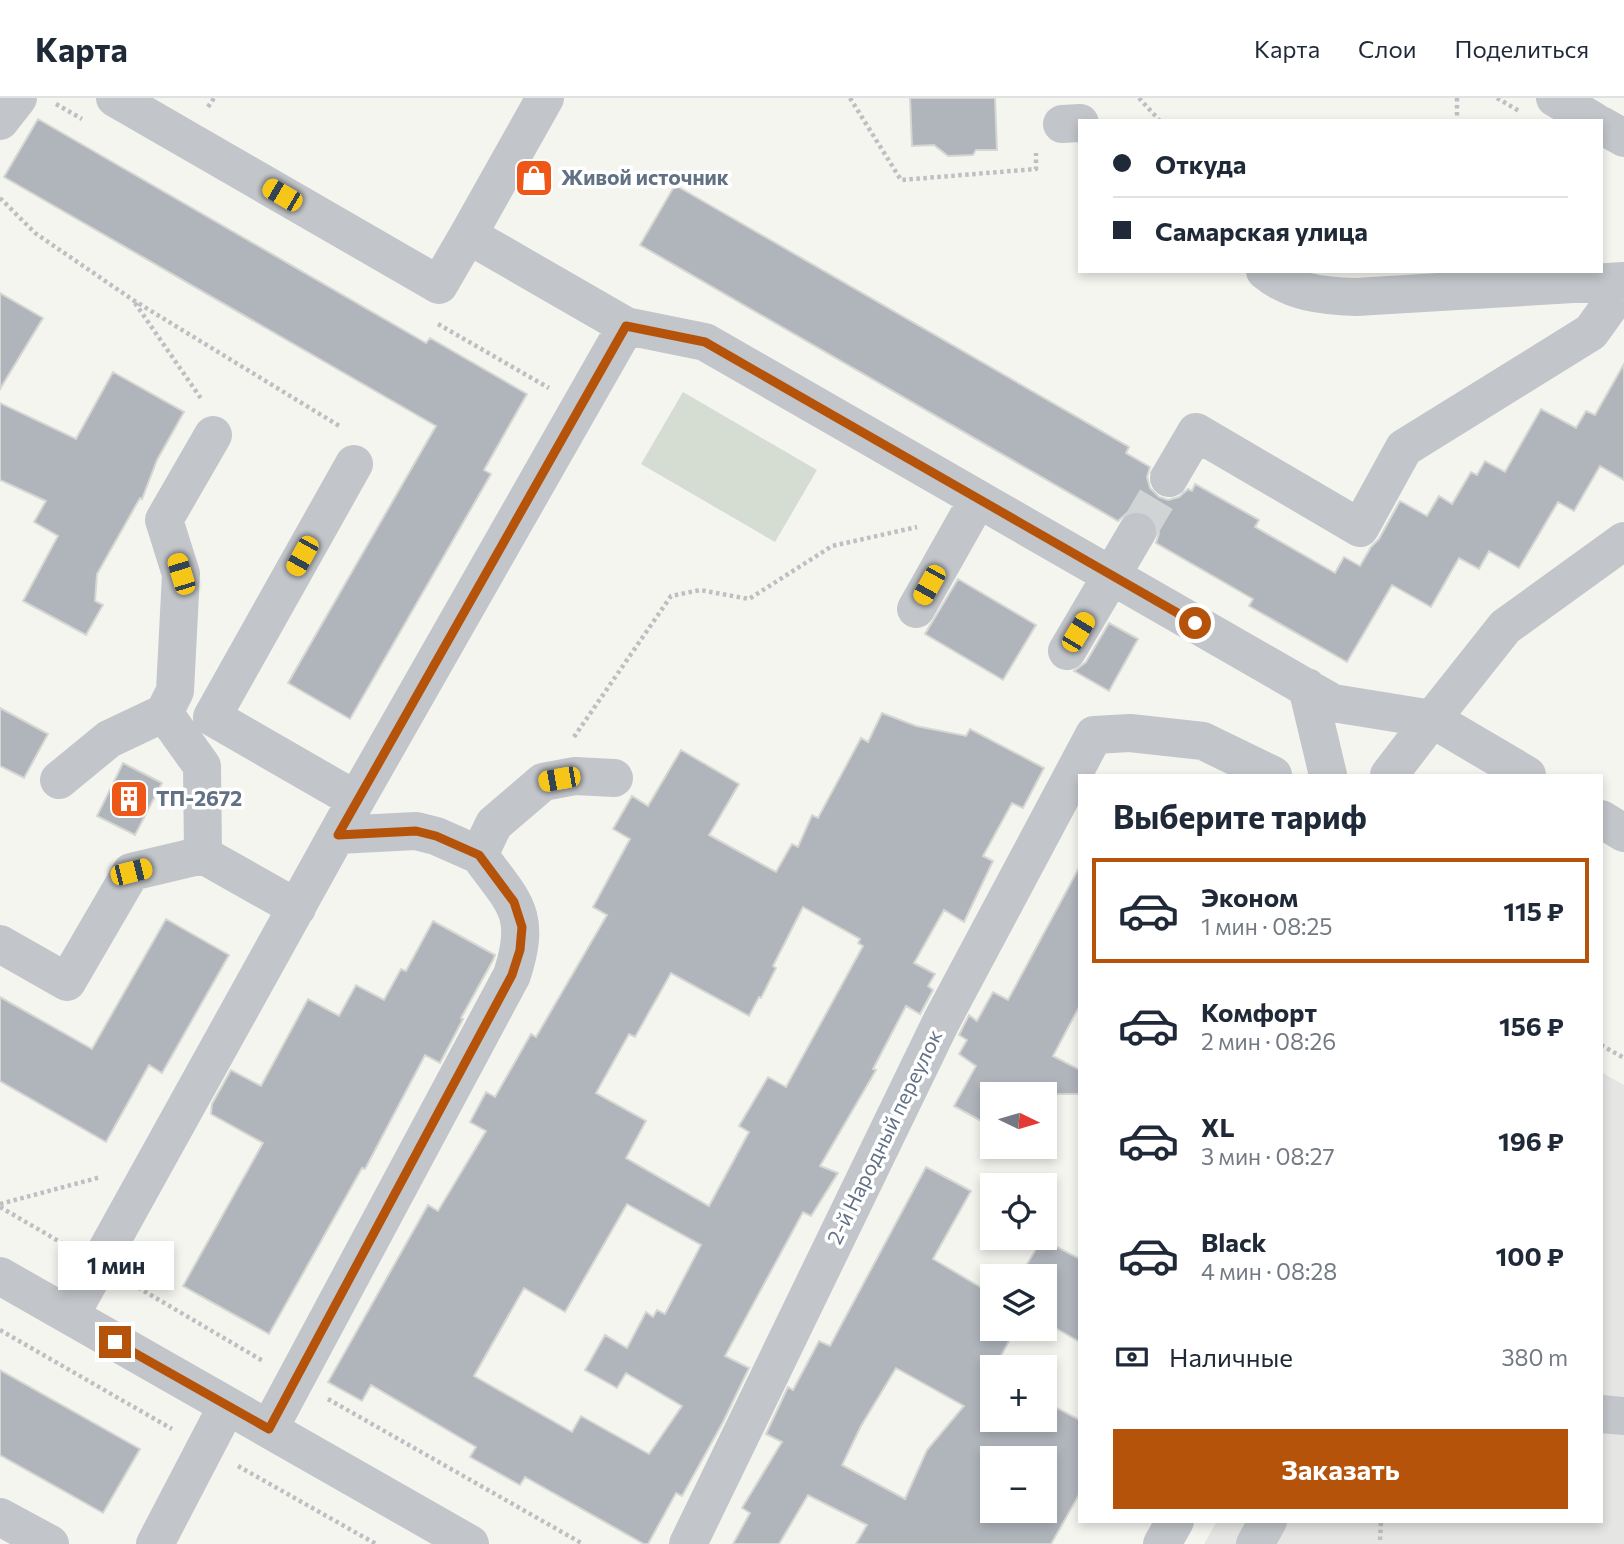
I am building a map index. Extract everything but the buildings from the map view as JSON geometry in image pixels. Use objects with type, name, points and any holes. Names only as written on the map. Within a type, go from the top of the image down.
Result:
[{"type":"street","points":[[0,121],[18,98]]},
{"type":"street","points":[[115,98],[439,285],[545,98]]},
{"type":"street","points":[[1555,98],[1591,119]]},
{"type":"street","points":[[1603,126],[1624,138]]},
{"type":"street","points":[[468,234],[626,326],[705,342],[974,507],[1112,575],[1333,703],[1432,719],[1525,774]]},
{"type":"street","points":[[1267,273],[1278,282],[1302,291],[1344,297],[1624,283]]},
{"type":"street","points":[[1169,478],[1196,432],[1360,528],[1404,449],[1591,332],[1624,283]]},
{"type":"street","points":[[70,1316],[356,800],[626,326]]},
{"type":"street","points":[[59,780],[109,739],[164,713],[175,691],[181,574],[164,520],[214,435]]},
{"type":"street","points":[[354,464],[212,717],[356,800]]},
{"type":"street","points":[[916,609],[974,507]]},
{"type":"street","points":[[1067,651],[1137,532]]},
{"type":"street","points":[[1390,774],[1505,627],[1624,541]]},
{"type":"street","points":[[1307,687],[1328,774]]},
{"type":"street","points":[[164,713],[202,766],[203,855]]},
{"type":"street","name":"2-й Народный переулок","points":[[688,1544],[941,1023],[1094,735],[1130,733],[1203,741],[1271,774]]},
{"type":"street","points":[[479,855],[494,824],[543,782],[575,776],[614,778]]},
{"type":"street","points":[[1603,820],[1624,833]]},
{"type":"street","points":[[269,1429],[512,975],[520,950],[522,927],[514,902],[479,855],[436,836],[416,831],[338,835]]},
{"type":"street","points":[[0,944],[67,982],[131,872],[203,855],[297,908]]},
{"type":"street","points":[[0,1276],[470,1544]]},
{"type":"street","points":[[155,1544],[227,1406]]},
{"type":"street","points":[[1603,1414],[1624,1416]]},
{"type":"street","points":[[0,1517],[50,1544]]},
{"type":"street","points":[[1162,1544],[1174,1523]]},
{"type":"street","points":[[1242,1540],[1265,1523]]},
{"type":"path","points":[[850,98],[901,180],[1036,169],[1059,131]]},
{"type":"path","points":[[1139,98],[1158,119]]},
{"type":"path","points":[[1457,98],[1457,119]]},
{"type":"path","points":[[0,198],[35,233],[133,300],[367,443],[354,464]]},
{"type":"path","points":[[133,300],[212,414],[214,435]]},
{"type":"path","points":[[543,782],[671,596],[700,590],[749,599],[832,546],[974,507]]},
{"type":"path","points":[[1603,1046],[1624,1058]]},
{"type":"path","points":[[0,1206],[156,1162]]},
{"type":"path","points":[[0,1206],[294,1380],[583,1544]]},
{"type":"path","points":[[1380,1540],[1381,1523]]},
{"type":"shaded area","points":[[683,392],[817,470],[775,542],[641,464]]},
{"type":"shaded area","points":[[1603,1073],[1624,1085],[1624,1544],[1204,1544],[1216,1523],[1603,1523]]},
{"type":"tunnel","points":[[1137,532],[1169,478]]},
{"type":"place","name":"Живой источник","points":[[534,178]]},
{"type":"place","name":"ТП-2672","points":[[129,799]]},
{"type":"route","points":[[115,1342],[269,1429],[512,975],[520,950],[522,927],[514,902],[479,855],[436,836],[416,831],[338,835],[626,326],[705,342],[1195,623]]}]
